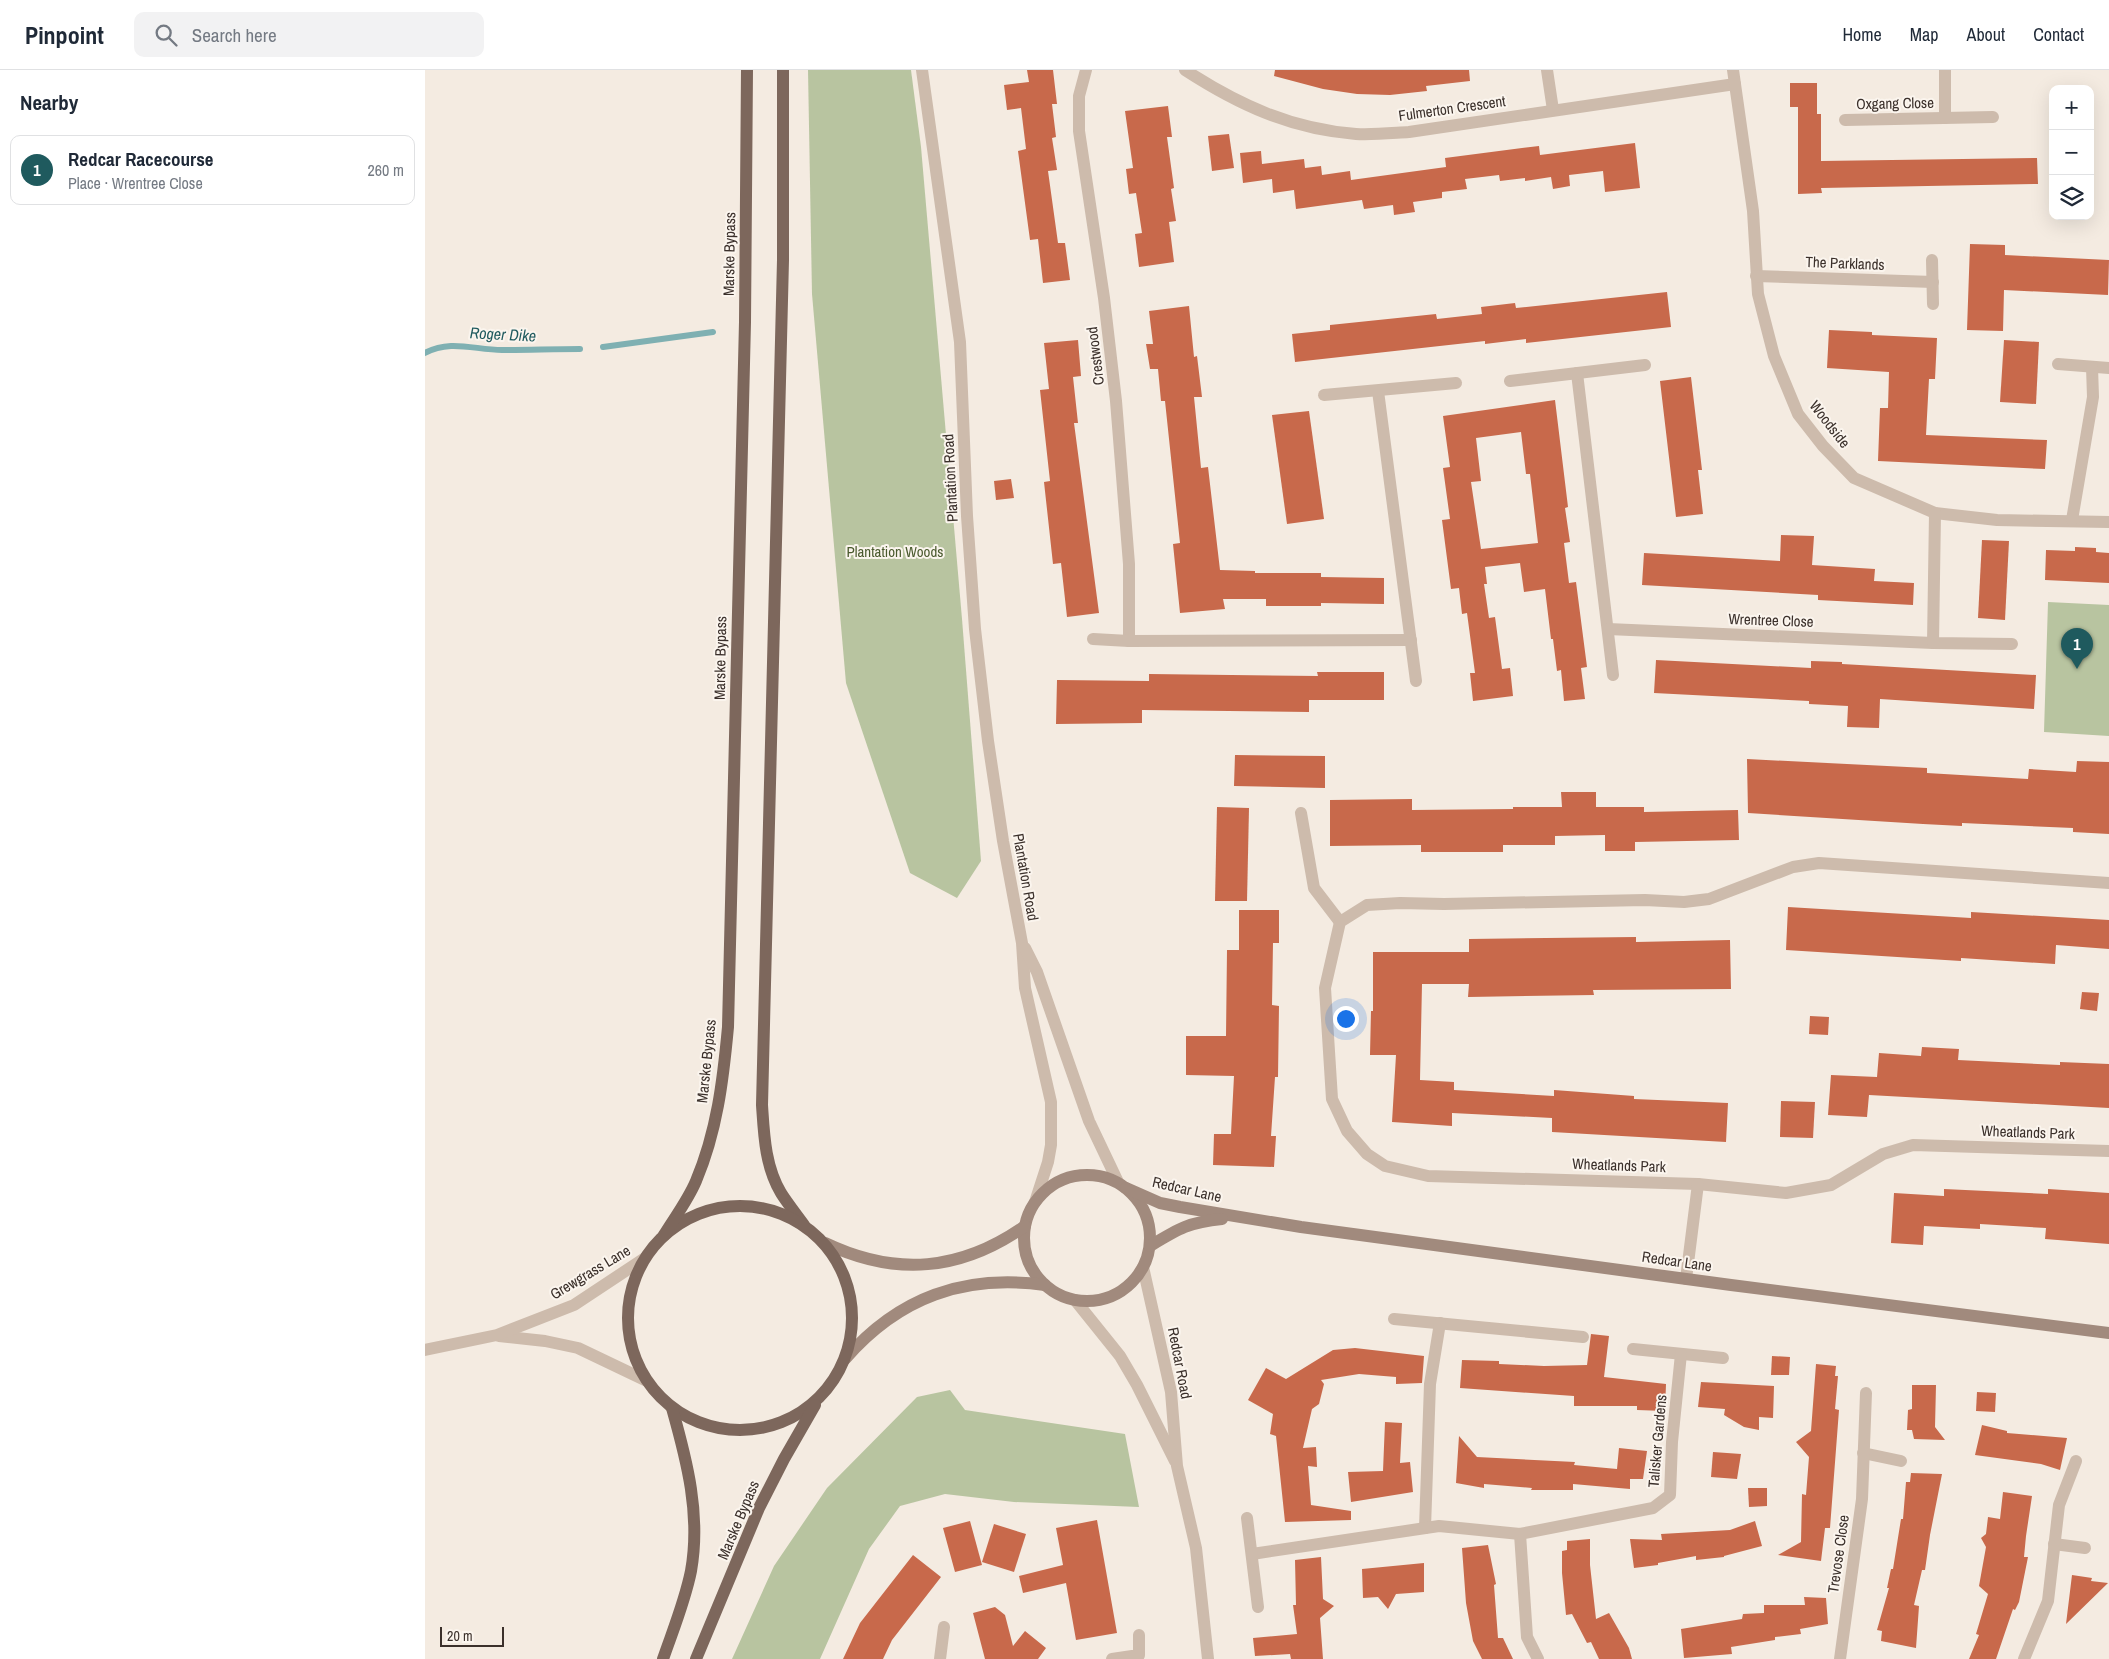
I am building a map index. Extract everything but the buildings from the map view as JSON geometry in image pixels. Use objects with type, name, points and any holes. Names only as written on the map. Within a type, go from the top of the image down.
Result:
[{"type":"main road","name":"Marske Bypass","points":[[664,1234],[695,1183],[713,1135],[722,1090],[727,1027],[745,322],[747,70]]},
{"type":"main road","points":[[783,70],[783,260],[762,1105],[770,1169],[781,1193],[804,1225],[825,1243],[842,1269],[851,1298],[852,1329],[845,1359]]},
{"type":"main road","points":[[1092,1175],[1122,1185],[1136,1197],[1146,1214],[1150,1233],[1150,1246],[1143,1267],[1131,1283],[1114,1295],[1095,1301],[1075,1300],[1059,1294],[1045,1284],[1031,1268],[1025,1248],[1025,1226],[1035,1202],[1054,1184],[1073,1176],[1092,1175]]},
{"type":"main road","name":"Redcar Lane","points":[[1122,1185],[1160,1203],[1242,1217],[1687,1279],[2109,1333]]},
{"type":"main road","points":[[804,1225],[774,1210],[758,1206],[724,1206],[692,1216],[664,1234],[645,1258],[630,1295],[629,1336],[634,1356],[645,1380],[671,1408],[691,1420],[713,1428],[735,1431],[780,1424],[801,1413],[819,1399],[834,1380],[845,1359],[860,1342],[889,1318],[915,1303],[957,1287],[1001,1281],[1045,1284]]},
{"type":"main road","name":"Redcar Lane","points":[[1150,1246],[1184,1226],[1200,1221],[1242,1217]]},
{"type":"main road","points":[[825,1243],[863,1259],[884,1263],[925,1265],[968,1257],[1007,1239],[1025,1226]]},
{"type":"main road","name":"Marske Bypass","points":[[697,1659],[759,1508],[784,1458],[819,1399]]},
{"type":"main road","name":"Marske Bypass","points":[[663,1659],[691,1571],[695,1524],[691,1481],[671,1408]]},
{"type":"street","name":"Plantation Road","points":[[922,70],[960,342],[967,516],[975,629],[987,732],[1003,840],[1022,944],[1025,988],[1051,1102],[1051,1146],[1035,1202]]},
{"type":"street","name":"Crestwood","points":[[1086,70],[1079,96],[1079,131],[1105,298],[1118,417],[1129,564],[1129,641]]},
{"type":"street","name":"Fulmerton Crescent","points":[[1185,70],[1220,93],[1266,114],[1304,126],[1356,134],[1409,132],[1735,84]]},
{"type":"street","points":[[1547,70],[1553,110]]},
{"type":"street","name":"Woodside","points":[[1733,70],[1753,211],[1758,294],[1774,356],[1798,414],[1823,446],[1854,478],[1935,513],[1997,520],[2109,522]]},
{"type":"street","name":"Oxgang Close","points":[[1945,70],[1945,118]]},
{"type":"street","name":"Oxgang Close","points":[[1845,120],[1993,117]]},
{"type":"street","points":[[1932,260],[1933,304]]},
{"type":"street","name":"The Parklands","points":[[1756,276],[1933,282]]},
{"type":"street","points":[[2058,364],[2109,368]]},
{"type":"street","points":[[1510,381],[1645,365]]},
{"type":"street","points":[[2072,520],[2093,397],[2091,367]]},
{"type":"street","points":[[1577,373],[1613,675]]},
{"type":"street","points":[[1324,396],[1456,383]]},
{"type":"street","points":[[1377,391],[1416,681]]},
{"type":"street","points":[[1933,643],[1935,513]]},
{"type":"street","name":"Wrentree Close","points":[[1608,629],[1933,643],[2012,644]]},
{"type":"street","points":[[1093,639],[1129,641],[1411,640]]},
{"type":"street","points":[[1301,813],[1314,888],[1340,922],[1367,905],[1400,902],[1444,904],[1645,900],[1685,902],[1709,899],[1793,867],[1819,863],[2109,883]]},
{"type":"street","name":"Wheatlands Park","points":[[1340,922],[1325,988],[1332,1099],[1347,1131],[1367,1154],[1385,1166],[1429,1176],[1698,1184],[1786,1193],[1831,1185],[1883,1154],[1913,1145],[2109,1151]]},
{"type":"street","name":"Plantation Road","points":[[1022,944],[1037,972],[1089,1121],[1122,1185]]},
{"type":"street","points":[[1687,1279],[1698,1184]]},
{"type":"street","name":"Grewgrass Lane","points":[[425,1350],[497,1335],[574,1305],[645,1258]]},
{"type":"street","name":"Redcar Road","points":[[1143,1267],[1171,1392],[1177,1466],[1196,1548],[1208,1659]]},
{"type":"street","name":"Redcar Road","points":[[1075,1300],[1120,1356],[1137,1385],[1177,1466]]},
{"type":"street","points":[[1394,1319],[1583,1337]]},
{"type":"street","points":[[1425,1528],[1430,1384],[1440,1323]]},
{"type":"street","name":"Grewgrass Lane","points":[[497,1335],[545,1341],[578,1348],[645,1380]]},
{"type":"street","points":[[1633,1349],[1723,1358]]},
{"type":"street","name":"Talisker Gardens","points":[[1252,1554],[1439,1526],[1520,1534],[1653,1508],[1670,1495],[1672,1442],[1681,1354]]},
{"type":"street","name":"Trevose Close","points":[[1840,1659],[1862,1499],[1866,1393]]},
{"type":"street","points":[[1863,1453],[1901,1461]]},
{"type":"street","points":[[2024,1659],[2047,1601],[2059,1505],[2076,1461]]},
{"type":"street","points":[[1247,1518],[1258,1607]]},
{"type":"street","points":[[1520,1534],[1527,1636],[1538,1659]]},
{"type":"street","points":[[2055,1544],[2085,1548]]},
{"type":"street","points":[[940,1659],[944,1627]]},
{"type":"street","points":[[1112,1659],[1140,1657],[1139,1635]]},
{"type":"green space","name":"Plantation Woods","points":[[808,70],[911,70],[921,147],[981,861],[957,898],[910,873],[846,683],[812,294]]},
{"type":"green space","points":[[2048,602],[2109,605],[2109,736],[2044,732]]},
{"type":"green space","points":[[950,1390],[965,1410],[1125,1434],[1139,1507],[1014,1502],[945,1494],[900,1506],[869,1549],[820,1659],[732,1659],[774,1566],[827,1488],[917,1397]]},
{"type":"waterway","name":"Roger Dike","points":[[603,347],[713,332]]},
{"type":"waterway","name":"Roger Dike","points":[[425,353],[434,349],[453,346],[492,350],[580,349]]},
{"type":"place","name":"Redcar Racecourse","points":[[2077,669]]}]
